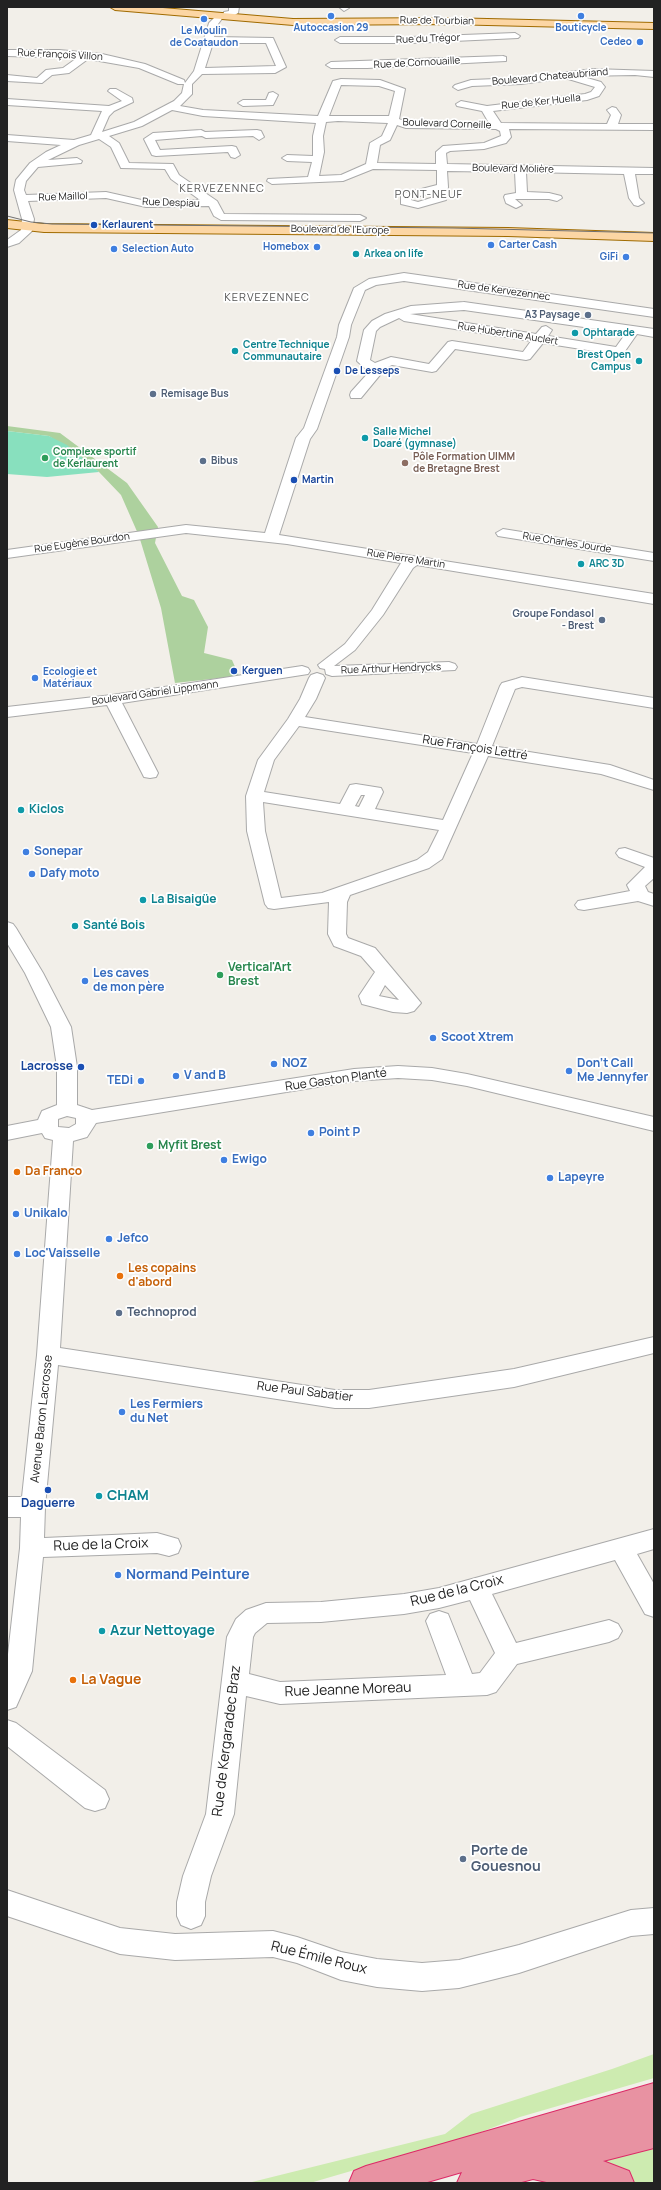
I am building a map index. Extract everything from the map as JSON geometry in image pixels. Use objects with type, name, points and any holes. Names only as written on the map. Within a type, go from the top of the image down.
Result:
[{"type":"highway","points":[[366,2183],[654,2099]]},
{"type":"highway","points":[[474,2183],[486,2176],[528,2163],[654,2131]]},
{"type":"highway","points":[[528,2163],[580,2169],[617,2183]]},
{"type":"main road","points":[[115,7],[267,15],[341,21]]},
{"type":"main road","points":[[267,15],[306,12],[284,17]]},
{"type":"main road","name":"Rue de Tourbian","points":[[228,14],[293,22],[341,21],[522,23],[654,26]]},
{"type":"main road","points":[[7,218],[27,223]]},
{"type":"main road","name":"Boulevard de l'Europe","points":[[27,223],[347,221],[654,230]]},
{"type":"main road","points":[[7,224],[27,223]]},
{"type":"main road","name":"Boulevard de l'Europe","points":[[27,223],[508,232],[654,237]]},
{"type":"street","points":[[7,244],[24,234],[27,223],[19,190],[21,180],[30,168],[50,154],[75,144],[138,124],[174,105],[187,94],[187,82],[199,71],[214,23],[228,14]]},
{"type":"street","points":[[458,88],[471,83],[471,80],[495,70],[503,59],[522,23]]},
{"type":"street","name":"Rue du Trégor","points":[[340,40],[411,40],[515,36]]},
{"type":"street","points":[[199,71],[274,70],[281,68],[270,40],[209,40]]},
{"type":"street","points":[[411,40],[424,63]]},
{"type":"street","name":"Rue François Villon","points":[[7,53],[86,55],[127,62],[187,82]]},
{"type":"street","points":[[7,78],[36,84],[50,72],[66,70],[86,55]]},
{"type":"street","name":"Rue de Cornouaille","points":[[331,65],[424,63],[503,59]]},
{"type":"street","points":[[608,62],[630,66],[634,72]]},
{"type":"street","name":"Boulevard Chateaubriand","points":[[471,83],[513,81],[593,72],[634,72],[654,74]]},
{"type":"street","name":"Rue de Ker Huella","points":[[499,126],[490,117],[487,109],[587,97],[595,94],[600,87],[598,84],[566,76]]},
{"type":"street","points":[[272,181],[313,180],[343,178],[372,166],[375,143],[386,138],[393,122],[400,90],[380,83],[336,84],[318,136],[318,159],[313,180]]},
{"type":"street","points":[[113,92],[128,100],[128,102],[110,109],[104,115],[96,132],[115,145],[125,166],[169,166],[175,177],[213,203],[221,216],[347,221],[360,218]]},
{"type":"street","points":[[174,105],[209,109],[225,109],[235,102],[269,103],[272,94]]},
{"type":"street","points":[[7,102],[84,106],[110,109]]},
{"type":"street","points":[[7,112],[25,113],[34,104]]},
{"type":"street","points":[[461,104],[487,109]]},
{"type":"street","points":[[524,104],[539,114]]},
{"type":"street","name":"Boulevard Corneille","points":[[174,105],[203,113],[312,120],[380,118],[406,125],[654,128]]},
{"type":"street","points":[[611,127],[616,115],[612,110]]},
{"type":"street","points":[[203,113],[201,114],[203,134],[212,150]]},
{"type":"street","points":[[443,187],[441,152],[447,148],[484,146],[502,141],[506,137],[505,130],[499,126]]},
{"type":"street","points":[[590,127],[591,138]]},
{"type":"street","points":[[235,155],[232,150],[156,153],[148,139],[153,136],[203,134],[257,134],[259,137]]},
{"type":"street","points":[[7,138],[75,144]]},
{"type":"street","points":[[287,158],[318,159]]},
{"type":"street","points":[[561,158],[562,170]]},
{"type":"street","points":[[13,172],[76,160]]},
{"type":"street","name":"Boulevard Molière","points":[[372,166],[520,170],[654,171]]},
{"type":"street","points":[[520,170],[519,200],[549,196],[557,198]]},
{"type":"street","points":[[629,171],[634,198],[638,203]]},
{"type":"street","name":"Rue Despiau","points":[[106,195],[146,204],[213,203]]},
{"type":"street","name":"Rue Maillol","points":[[21,198],[106,195]]},
{"type":"street","name":"Rue de Kervezennec","points":[[270,538],[303,438],[310,430],[360,288],[373,282],[404,277],[654,313]]},
{"type":"street","points":[[541,317],[557,299]]},
{"type":"street","points":[[356,395],[376,372],[374,368],[363,361],[370,330],[376,324],[397,314],[411,310],[464,306],[654,333]]},
{"type":"street","name":"Rue Hubertine Auclert","points":[[397,314],[408,319],[619,350],[634,330]]},
{"type":"street","points":[[374,368],[391,362],[432,368],[452,345],[526,356],[555,319]]},
{"type":"street","name":"Rue Pierre Martin","points":[[157,532],[186,528],[270,538],[654,599]]},
{"type":"street","name":"Rue Eugène Bourdon","points":[[7,554],[157,532]]},
{"type":"street","name":"Rue Charles Jourde","points":[[504,532],[654,557]]},
{"type":"street","points":[[329,668],[350,647],[378,612],[407,565],[414,561]]},
{"type":"street","name":"Rue Arthur Hendrycks","points":[[329,668],[449,667]]},
{"type":"street","name":"Boulevard Gabriel Lippmann","points":[[7,712],[310,675],[329,676],[329,668]]},
{"type":"street","points":[[310,675],[295,720],[266,760],[254,796],[256,831],[274,904],[324,898],[423,864],[436,855],[483,749],[508,686],[522,682],[654,703]]},
{"type":"street","points":[[112,700],[150,773]]},
{"type":"street","name":"Rue François Lettré","points":[[295,720],[604,769],[654,785]]},
{"type":"street","points":[[345,810],[356,789],[375,792],[365,813]]},
{"type":"street","points":[[254,796],[449,826]]},
{"type":"street","points":[[626,853],[654,864]]},
{"type":"street","points":[[647,898],[636,885],[654,868]]},
{"type":"street","points":[[343,892],[338,902],[337,934],[341,942],[368,952],[384,972]]},
{"type":"street","points":[[584,905],[647,898]]},
{"type":"street","points":[[7,928],[34,973],[61,1027],[67,1067],[67,1109]]},
{"type":"street","name":"Rue Gaston Planté","points":[[86,1118],[354,1075],[398,1072],[432,1074],[467,1080],[654,1124]]},
{"type":"street","points":[[7,1133],[55,1131],[75,1134],[84,1129],[86,1125],[86,1118],[79,1111],[67,1109],[54,1112],[47,1121],[55,1131]]},
{"type":"street","name":"Avenue Baron Lacrosse","points":[[7,1699],[19,1671],[32,1548],[33,1507],[48,1355],[55,1131]]},
{"type":"street","name":"Rue Paul Sabatier","points":[[48,1355],[335,1399],[369,1399],[514,1378],[654,1345]]},
{"type":"street","points":[[7,1507],[33,1507]]},
{"type":"street","name":"Rue de la Croix","points":[[255,1617],[266,1613],[321,1612],[404,1604],[477,1588],[654,1539]]},
{"type":"street","name":"Rue de la Croix","points":[[32,1548],[157,1543],[169,1546]]},
{"type":"street","points":[[621,1548],[654,1607]]},
{"type":"street","points":[[477,1588],[509,1655],[609,1631]]},
{"type":"street","name":"Rue de Kergaradec Braz","points":[[191,1916],[191,1902],[197,1876],[220,1814],[240,1637],[245,1626],[255,1617]]},
{"type":"street","points":[[439,1621],[463,1685]]},
{"type":"street","name":"Rue Jeanne Moreau","points":[[235,1682],[280,1693],[487,1684],[509,1655]]},
{"type":"street","points":[[7,1731],[95,1799]]},
{"type":"street","name":"Rue Émile Roux","points":[[7,1903],[120,1941],[175,1947],[273,1944],[297,1950],[341,1966],[377,1973],[422,1977],[458,1974],[519,1959],[631,1922],[654,1921]]},
{"type":"green space","points":[[7,426],[60,433],[127,483],[158,527],[155,543],[182,596],[194,600],[208,627],[204,653],[232,660],[239,676],[175,683],[161,608],[139,536],[121,495],[99,472],[49,436],[7,431]]},
{"type":"green space","name":"Complexe sportif de Kerlaurent","points":[[7,431],[49,436],[67,445],[99,472],[47,477],[7,474]]},
{"type":"green space","points":[[654,2054],[654,2078],[520,2117],[471,2136],[310,2183],[248,2183],[445,2134],[471,2114]]},
{"type":"green space","points":[[654,2144],[654,2183],[635,2183],[594,2157]]},
{"type":"tram line","points":[[7,216],[31,222],[52,224],[453,228],[654,233]]},
{"type":"place","name":"Autoccasion 29","points":[[331,16]]},
{"type":"place","name":"Bouticycle","points":[[581,16]]},
{"type":"place","name":"Le Moulin de Coataudon","points":[[204,19]]},
{"type":"place","name":"Cedeo","points":[[640,42]]},
{"type":"place","name":"Kerlaurent","points":[[94,225]]},
{"type":"place","name":"Carter Cash","points":[[491,245]]},
{"type":"place","name":"Homebox","points":[[317,247]]},
{"type":"place","name":"Selection Auto","points":[[114,249]]},
{"type":"place","name":"Arkea on life","points":[[356,254]]},
{"type":"place","name":"GiFi","points":[[626,257]]},
{"type":"place","name":"A3 Paysage","points":[[588,315]]},
{"type":"place","name":"Ophtarade","points":[[575,333]]},
{"type":"place","name":"Centre Technique Communautaire","points":[[235,351]]},
{"type":"place","name":"Brest Open Campus","points":[[639,361]]},
{"type":"place","name":"De Lesseps","points":[[337,371]]},
{"type":"place","name":"Remisage Bus","points":[[153,394]]},
{"type":"place","name":"Salle Michel Doaré (gymnase)","points":[[365,438]]},
{"type":"place","name":"Complexe sportif de Kerlaurent","points":[[45,458]]},
{"type":"place","name":"Bibus","points":[[203,461]]},
{"type":"place","name":"Pôle Formation UIMM de Bretagne Brest","points":[[405,463]]},
{"type":"place","name":"Martin","points":[[294,480]]},
{"type":"place","name":"ARC 3D","points":[[581,564]]},
{"type":"place","name":"Groupe Fondasol - Brest","points":[[602,620]]},
{"type":"place","name":"Kerguen","points":[[234,671]]},
{"type":"place","name":"Ecologie et Matériaux","points":[[35,678]]},
{"type":"place","name":"Kiclos","points":[[21,810]]},
{"type":"place","name":"Sonepar","points":[[26,852]]},
{"type":"place","name":"Dafy moto","points":[[32,874]]},
{"type":"place","name":"La Bisaigüe","points":[[143,900]]},
{"type":"place","name":"Santé Bois","points":[[75,926]]},
{"type":"place","name":"Vertical'Art Brest","points":[[220,975]]},
{"type":"place","name":"Les caves de mon père","points":[[85,981]]},
{"type":"place","name":"Scoot Xtrem","points":[[433,1038]]},
{"type":"place","name":"NOZ","points":[[274,1064]]},
{"type":"place","name":"Lacrosse","points":[[81,1067]]},
{"type":"place","name":"Don't Call Me Jennyfer","points":[[569,1071]]},
{"type":"place","name":"V and B","points":[[176,1076]]},
{"type":"place","name":"TEDi","points":[[141,1081]]},
{"type":"place","name":"Point P","points":[[311,1133]]},
{"type":"place","name":"Myfit Brest","points":[[150,1146]]},
{"type":"place","name":"Ewigo","points":[[224,1160]]},
{"type":"place","name":"Da Franco","points":[[17,1172]]},
{"type":"place","name":"Lapeyre","points":[[550,1178]]},
{"type":"place","name":"Unikalo","points":[[16,1214]]},
{"type":"place","name":"Jefco","points":[[109,1239]]},
{"type":"place","name":"Loc'Vaisselle","points":[[17,1254]]},
{"type":"place","name":"Les copains d'abord","points":[[120,1276]]},
{"type":"place","name":"Technoprod","points":[[119,1313]]},
{"type":"place","name":"Les Fermiers du Net","points":[[122,1412]]},
{"type":"place","name":"Daguerre","points":[[48,1490]]},
{"type":"place","name":"CHAM","points":[[99,1496]]},
{"type":"place","name":"Normand Peinture","points":[[118,1575]]},
{"type":"place","name":"Azur Nettoyage","points":[[102,1631]]},
{"type":"place","name":"La Vague","points":[[73,1680]]},
{"type":"place","name":"Porte de Gouesnou","points":[[463,1859]]},
{"type":"district","name":"KERVEZENNEC","points":[[222,189]]},
{"type":"district","name":"PONT-NEUF","points":[[429,195]]},
{"type":"district","name":"KERVEZENNEC","points":[[267,298]]}]
